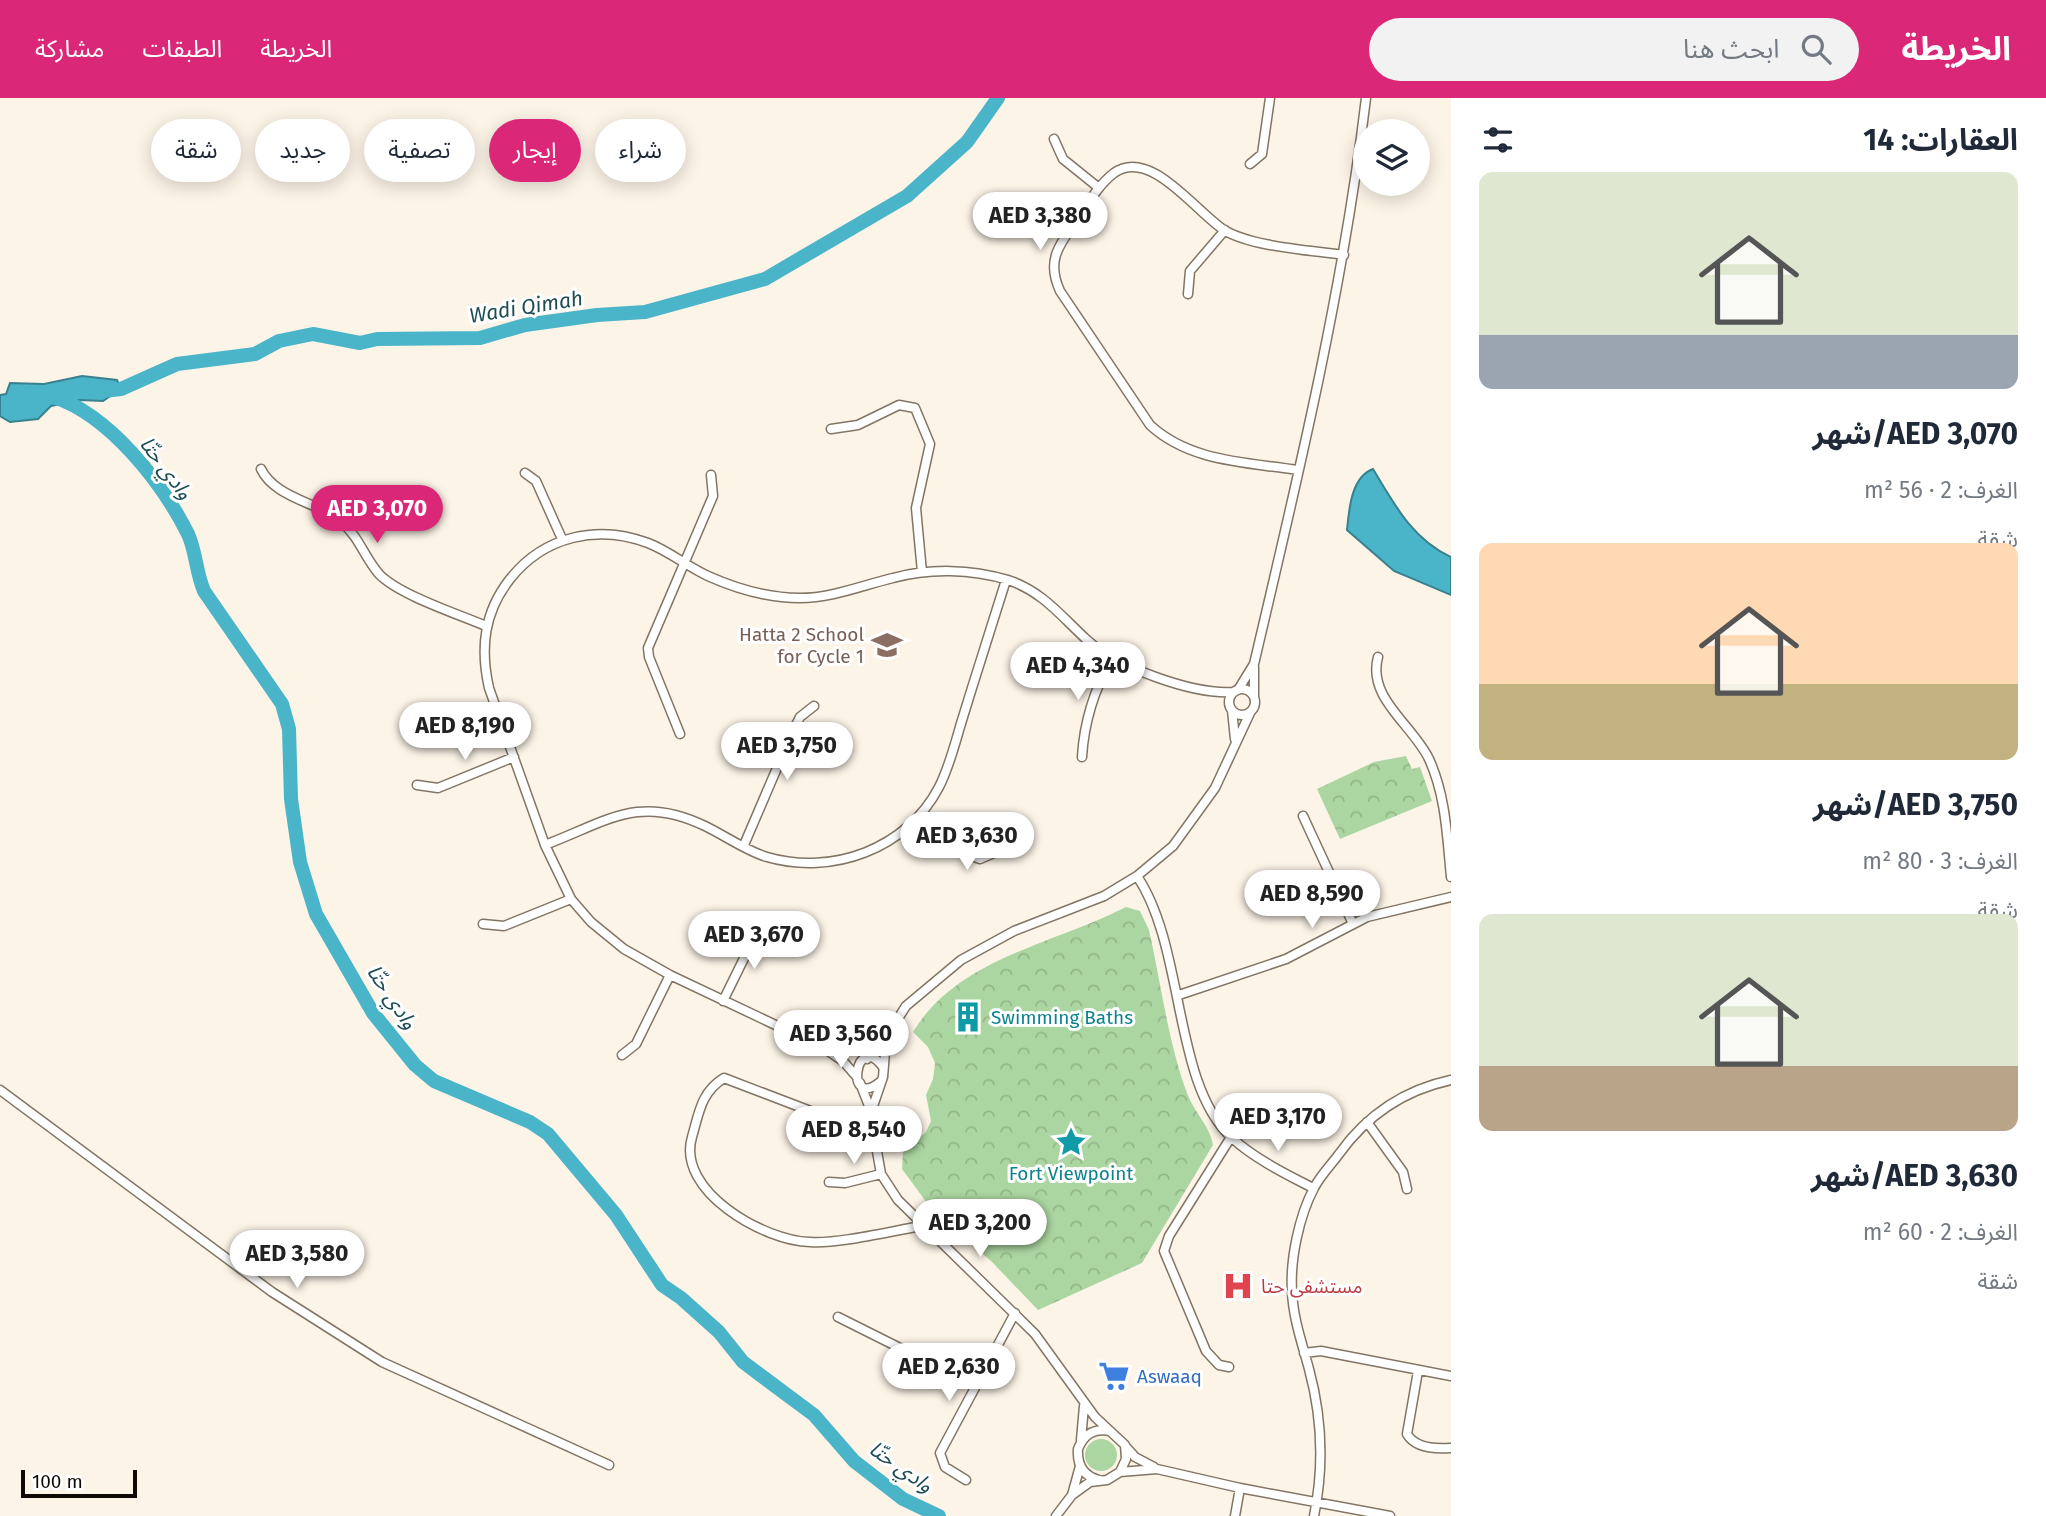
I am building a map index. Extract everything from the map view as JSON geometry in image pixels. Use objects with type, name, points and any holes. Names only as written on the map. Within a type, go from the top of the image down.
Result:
[{"type":"street","points":[[1250,164],[1262,154],[1270,98]]},
{"type":"street","points":[[1364,98],[1343,255],[1254,664],[1254,697],[1250,713],[1215,788],[1173,846],[1137,876],[1104,896],[1014,931],[961,960],[906,1006],[887,1037],[856,1067],[870,1116],[881,1174],[898,1200],[1015,1313],[1056,1359],[1083,1403],[1135,1457],[1157,1469],[1240,1488],[1390,1516]]},
{"type":"street","points":[[1054,139],[1063,159],[1099,188]]},
{"type":"street","points":[[1297,470],[1196,454],[1164,438],[1150,425],[1060,291],[1053,273],[1055,254],[1099,188],[1114,173],[1126,168],[1147,168],[1225,230],[1262,242],[1343,255]]},
{"type":"street","points":[[1188,294],[1191,271],[1225,230]]},
{"type":"street","points":[[831,429],[858,425],[899,405],[915,408],[930,444],[916,508],[915,526],[922,572]]},
{"type":"street","points":[[261,469],[272,483],[340,520],[357,537],[381,576],[422,600],[486,626]]},
{"type":"street","points":[[525,473],[536,481],[562,539]]},
{"type":"street","points":[[680,734],[649,657],[648,648],[713,496],[711,475]]},
{"type":"street","points":[[881,1081],[869,1087],[858,1080],[844,1061],[822,1047],[670,975],[624,949],[571,899],[545,845],[484,665],[486,626],[501,591],[519,568],[562,539],[605,534],[650,544],[743,589],[770,596],[801,598],[839,593],[922,572],[980,573],[1006,580],[1039,594],[1088,641],[1112,658],[1207,691],[1240,715],[1250,713]]},
{"type":"street","points":[[545,845],[629,811],[647,809],[679,814],[765,857],[807,864],[847,860],[880,847],[903,832],[939,787],[1006,580]]},
{"type":"street","points":[[1378,657],[1374,671],[1384,699],[1406,724],[1435,775],[1444,810],[1451,877]]},
{"type":"street","points":[[1082,757],[1083,740],[1099,681],[1112,658]]},
{"type":"street","points":[[1235,745],[1229,699],[1254,664]]},
{"type":"street","points":[[1207,691],[1248,690],[1254,697]]},
{"type":"street","points":[[744,845],[800,717],[814,706]]},
{"type":"street","points":[[417,785],[438,788],[514,757]]},
{"type":"street","points":[[1303,816],[1353,924]]},
{"type":"street","points":[[903,832],[980,859],[996,852],[1004,829]]},
{"type":"street","points":[[1137,876],[1155,909],[1201,1090],[1231,1137],[1258,1157],[1313,1188]]},
{"type":"street","points":[[1179,995],[1286,959],[1384,911],[1451,897]]},
{"type":"street","points":[[483,925],[501,926],[571,899]]},
{"type":"street","points":[[723,1001],[752,942],[774,930]]},
{"type":"street","points":[[622,1055],[636,1044],[670,975]]},
{"type":"street","points":[[870,1116],[881,1081],[887,1037]]},
{"type":"street","points":[[844,1061],[877,1060],[883,1067]]},
{"type":"street","points":[[873,1141],[834,1120],[724,1078],[709,1088],[689,1149],[692,1172],[704,1191],[734,1212],[779,1236],[811,1242],[922,1226]]},
{"type":"street","points":[[1314,1516],[1321,1448],[1314,1394],[1291,1289],[1298,1233],[1313,1188],[1351,1137],[1398,1099],[1451,1080]]},
{"type":"street","points":[[0,1090],[272,1292],[382,1362],[609,1465]]},
{"type":"street","points":[[1367,1122],[1403,1172],[1407,1189]]},
{"type":"street","points":[[1229,1367],[1219,1365],[1206,1351],[1164,1251],[1169,1236],[1231,1137]]},
{"type":"street","points":[[829,1182],[845,1183],[881,1174]]},
{"type":"street","points":[[966,1480],[945,1467],[940,1453],[974,1385],[1015,1313]]},
{"type":"street","points":[[838,1317],[974,1385]]},
{"type":"street","points":[[1304,1353],[1321,1351],[1451,1376]]},
{"type":"street","points":[[1418,1371],[1407,1434],[1414,1443],[1437,1449],[1450,1448]]},
{"type":"street","points":[[1055,1516],[1072,1494],[1080,1466],[1077,1449],[1082,1440],[1086,1412],[1083,1403]]},
{"type":"street","points":[[1082,1440],[1097,1430],[1110,1432]]},
{"type":"street","points":[[1120,1472],[1126,1459],[1125,1446]]},
{"type":"street","points":[[1080,1466],[1086,1474],[1099,1480]]},
{"type":"street","points":[[1072,1494],[1120,1472],[1157,1469]]},
{"type":"street","points":[[1235,1516],[1240,1488]]},
{"type":"green space","points":[[1406,756],[1412,769],[1420,767],[1432,801],[1340,839],[1317,789],[1374,762]]},
{"type":"green space","points":[[1126,907],[1140,911],[1149,930],[1180,1074],[1213,1145],[1142,1263],[1038,1310],[992,1262],[930,1207],[902,1169],[903,1152],[926,1132],[931,1121],[926,1095],[933,1079],[935,1063],[928,1047],[913,1032],[932,1007],[955,986],[981,970]]},
{"type":"green space","points":[[1101,1439],[1113,1443],[1117,1455],[1113,1467],[1101,1471],[1089,1467],[1085,1455],[1089,1443]]},
{"type":"water","points":[[82,376],[117,380],[121,389],[103,401],[80,400],[51,406],[38,419],[10,422],[0,416],[0,395],[6,394],[10,383],[44,384]]},
{"type":"water","points":[[1373,469],[1415,531],[1451,557],[1451,595],[1394,571],[1347,530],[1352,495],[1360,479]]},
{"type":"waterway","name":"Wadi Qimah","points":[[104,391],[121,389],[177,364],[255,354],[279,341],[313,334],[360,343],[377,339],[480,338],[525,325],[597,315],[645,312],[765,279],[907,196],[967,142],[998,98]]},
{"type":"waterway","name":"وادي حتّا","points":[[54,397],[74,406],[114,435],[164,493],[188,534],[204,591],[282,704],[289,729],[291,799],[300,862],[316,914],[373,1013],[415,1065],[434,1081],[530,1122],[548,1134],[616,1215],[662,1285],[719,1332],[743,1362],[814,1415],[854,1461],[903,1499],[939,1516]]},
{"type":"place","name":"Hatta 2 School for Cycle 1","points":[[887,645]]},
{"type":"place","name":"Swimming Baths","points":[[968,1017]]},
{"type":"place","name":"Fort Viewpoint","points":[[1071,1142]]},
{"type":"place","name":"مستشفى حتا","points":[[1238,1286]]},
{"type":"place","name":"Aswaaq","points":[[1114,1376]]}]
